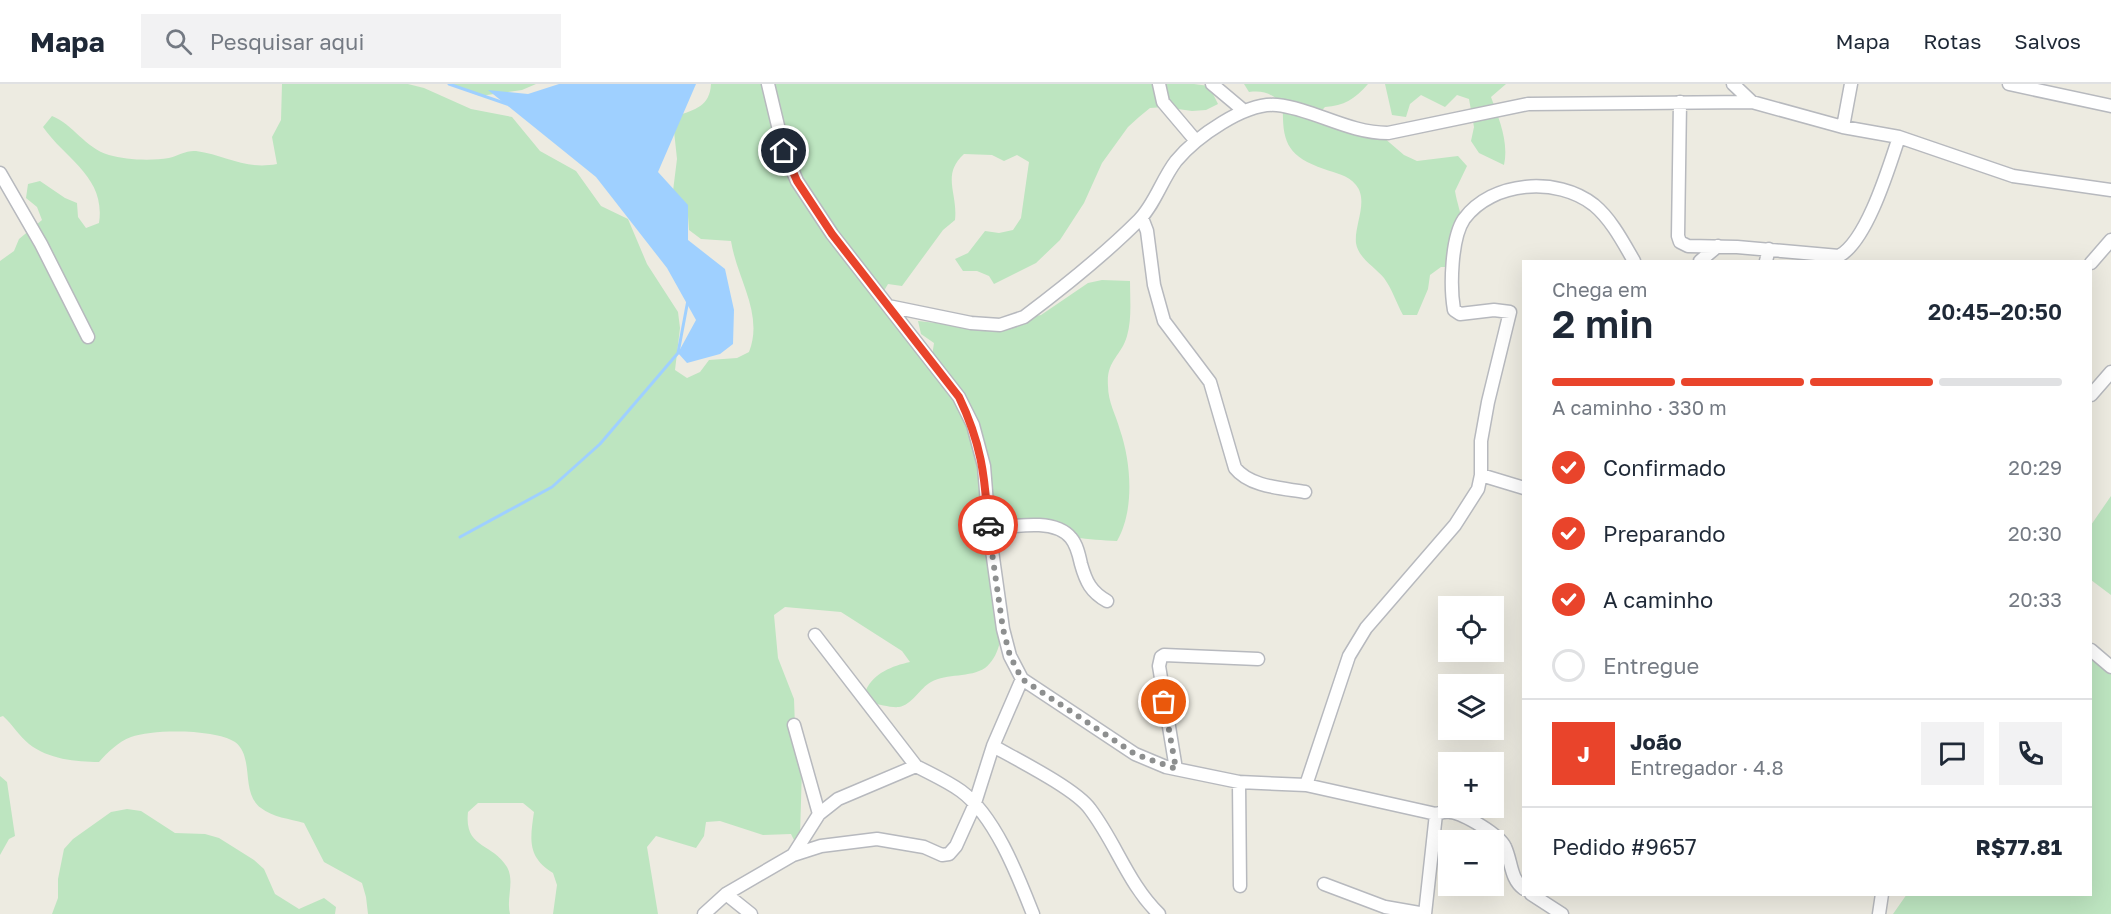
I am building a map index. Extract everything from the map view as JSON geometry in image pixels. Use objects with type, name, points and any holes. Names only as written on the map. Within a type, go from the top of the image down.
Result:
[{"type":"street","points":[[768,84],[784,151],[797,181],[832,234],[959,397],[973,425],[984,466],[989,529],[1003,629],[1010,656],[1022,679],[1135,754],[1176,769],[1239,782],[1306,785],[1436,814],[1448,811],[1457,814],[1485,828],[1501,841],[1506,848],[1514,879],[1522,887]]},
{"type":"street","points":[[1159,84],[1164,102],[1196,141]]},
{"type":"street","points":[[1212,84],[1243,110]]},
{"type":"street","points":[[1732,84],[1752,102]]},
{"type":"street","points":[[1843,127],[1851,84]]},
{"type":"street","points":[[2008,84],[2111,106]]},
{"type":"street","points":[[1680,102],[1680,242],[1688,246],[1718,246],[1768,255],[1840,258],[1863,225],[1883,186],[1899,137]]},
{"type":"street","points":[[888,306],[971,323],[1013,323],[1054,295],[1142,218],[1176,161],[1196,141],[1243,110],[1277,105],[1370,133],[1388,133],[1512,105],[1752,102],[1843,127],[1899,137],[2013,176],[2111,190]]},
{"type":"street","points":[[0,173],[41,244],[88,337]]},
{"type":"street","points":[[1306,785],[1349,656],[1365,628],[1455,525],[1478,489],[1481,475],[1481,441],[1510,312],[1494,310],[1460,314],[1454,310],[1453,270],[1457,236],[1463,220],[1492,195],[1507,190],[1535,187],[1566,190],[1594,205],[1616,231],[1633,260]]},
{"type":"street","points":[[1142,218],[1147,231],[1154,285],[1164,321],[1176,340],[1202,367],[1210,382],[1235,468],[1242,476],[1258,483],[1305,492]]},
{"type":"street","points":[[2092,263],[2111,240]]},
{"type":"street","points":[[1701,260],[1718,246]]},
{"type":"street","points":[[2094,390],[2111,372]]},
{"type":"street","points":[[1481,475],[1522,487]]},
{"type":"street","points":[[989,529],[1019,526],[1048,527],[1063,531],[1076,548],[1090,589],[1107,601]]},
{"type":"street","points":[[815,635],[916,766],[962,792],[974,806],[1002,842],[1033,914]]},
{"type":"street","points":[[2092,651],[2111,667]]},
{"type":"street","points":[[1176,769],[1159,666],[1161,657],[1164,655],[1258,659]]},
{"type":"street","points":[[704,914],[726,894],[793,855],[821,846],[877,839],[924,847],[946,856],[957,846],[974,806],[993,746],[1022,679]]},
{"type":"street","points":[[794,725],[819,814]]},
{"type":"street","points":[[993,746],[1045,776],[1089,807],[1130,879],[1159,914]]},
{"type":"street","points":[[793,855],[819,814],[856,789],[916,766]]},
{"type":"street","points":[[1239,782],[1240,885]]},
{"type":"street","points":[[1324,884],[1385,907],[1425,914],[1436,814]]},
{"type":"street","points":[[726,894],[751,914]]},
{"type":"street","points":[[1534,896],[1562,914]]},
{"type":"street","points":[[1879,914],[1882,896]]},
{"type":"green space","points":[[282,84],[408,84],[424,88],[471,109],[512,117],[540,151],[576,171],[601,206],[628,219],[647,264],[678,312],[680,328],[675,370],[687,378],[700,372],[709,360],[737,358],[749,352],[753,338],[748,296],[731,241],[701,239],[689,230],[688,216],[673,191],[677,159],[674,131],[676,116],[700,106],[708,97],[711,84],[1194,84],[1209,86],[1218,104],[1206,110],[1192,111],[1164,107],[1150,108],[1128,127],[1102,163],[1084,203],[1060,240],[1036,263],[994,284],[989,276],[977,271],[963,271],[955,259],[968,253],[985,231],[999,233],[1013,230],[1021,218],[1029,162],[1017,155],[1004,161],[992,155],[964,154],[953,169],[955,220],[943,230],[902,286],[888,284],[881,296],[909,344],[918,354],[932,356],[934,343],[921,334],[918,321],[974,327],[1041,315],[1088,283],[1102,280],[1130,281],[1129,329],[1109,370],[1108,377],[1109,398],[1124,443],[1129,471],[1127,515],[1117,541],[1085,539],[1033,530],[1015,534],[1006,539],[997,547],[1003,611],[999,644],[994,658],[979,671],[944,677],[931,682],[904,706],[871,703],[866,690],[869,684],[884,671],[910,662],[902,651],[841,612],[785,607],[774,615],[778,658],[794,699],[795,727],[802,767],[800,836],[794,840],[791,834],[763,835],[720,821],[706,822],[704,836],[696,848],[656,836],[647,847],[658,914],[553,914],[557,885],[553,873],[538,861],[532,847],[534,812],[523,803],[478,803],[468,812],[470,833],[480,844],[501,859],[507,867],[510,878],[510,914],[368,914],[362,883],[324,862],[304,823],[270,814],[255,801],[251,793],[245,757],[235,742],[199,733],[141,734],[122,742],[99,762],[62,759],[37,749],[25,741],[3,716],[0,717],[0,261],[14,251],[19,239],[42,220],[37,207],[26,198],[28,184],[40,181],[65,198],[77,203],[78,217],[86,228],[99,223],[100,207],[90,181],[43,127],[52,116],[66,124],[101,152],[123,158],[162,159],[196,151],[245,164],[277,164],[272,137],[281,120]]},
{"type":"green space","points":[[450,84],[536,84],[522,90],[480,96]]},
{"type":"green space","points":[[1244,84],[1368,84],[1349,101],[1325,107],[1316,117],[1383,137],[1404,155],[1417,161],[1458,156],[1467,166],[1455,191],[1461,224],[1449,242],[1449,267],[1441,267],[1430,275],[1428,289],[1417,315],[1403,315],[1384,278],[1363,258],[1357,248],[1356,236],[1361,198],[1356,185],[1345,177],[1301,159],[1289,145],[1286,137],[1283,104],[1268,94],[1249,92]]},
{"type":"green space","points":[[1385,84],[1506,84],[1491,97],[1504,139],[1504,165],[1479,153],[1471,141],[1474,127],[1469,99],[1457,95],[1445,107],[1421,95],[1410,104],[1406,117],[1392,115]]},
{"type":"green space","points":[[2111,496],[2111,595],[2092,581],[2092,524]]},
{"type":"green space","points":[[2092,643],[2111,661],[2111,914],[1893,914],[1906,896],[2092,896]]},
{"type":"green space","points":[[0,776],[7,782],[15,836],[9,839],[0,855]]},
{"type":"green space","points":[[127,809],[141,811],[175,833],[205,834],[219,838],[264,869],[275,894],[299,909],[324,898],[336,907],[335,914],[52,914],[58,898],[58,879],[64,849],[73,839],[111,812]]},
{"type":"water","points":[[559,84],[696,84],[658,172],[688,205],[688,240],[725,269],[734,310],[733,344],[720,354],[687,363],[678,353],[696,320],[667,268],[596,177],[488,90],[528,94]]},
{"type":"waterway","points":[[449,84],[507,104]]},
{"type":"waterway","points":[[460,537],[552,487],[600,444],[678,353],[688,300]]},
{"type":"way so far","points":[[988,525],[1003,629],[1010,656],[1022,679],[1065,710],[1135,754],[1176,769],[1164,702]]},
{"type":"route","points":[[784,151],[797,181],[832,234],[959,397],[973,425],[984,466],[988,525]]}]
